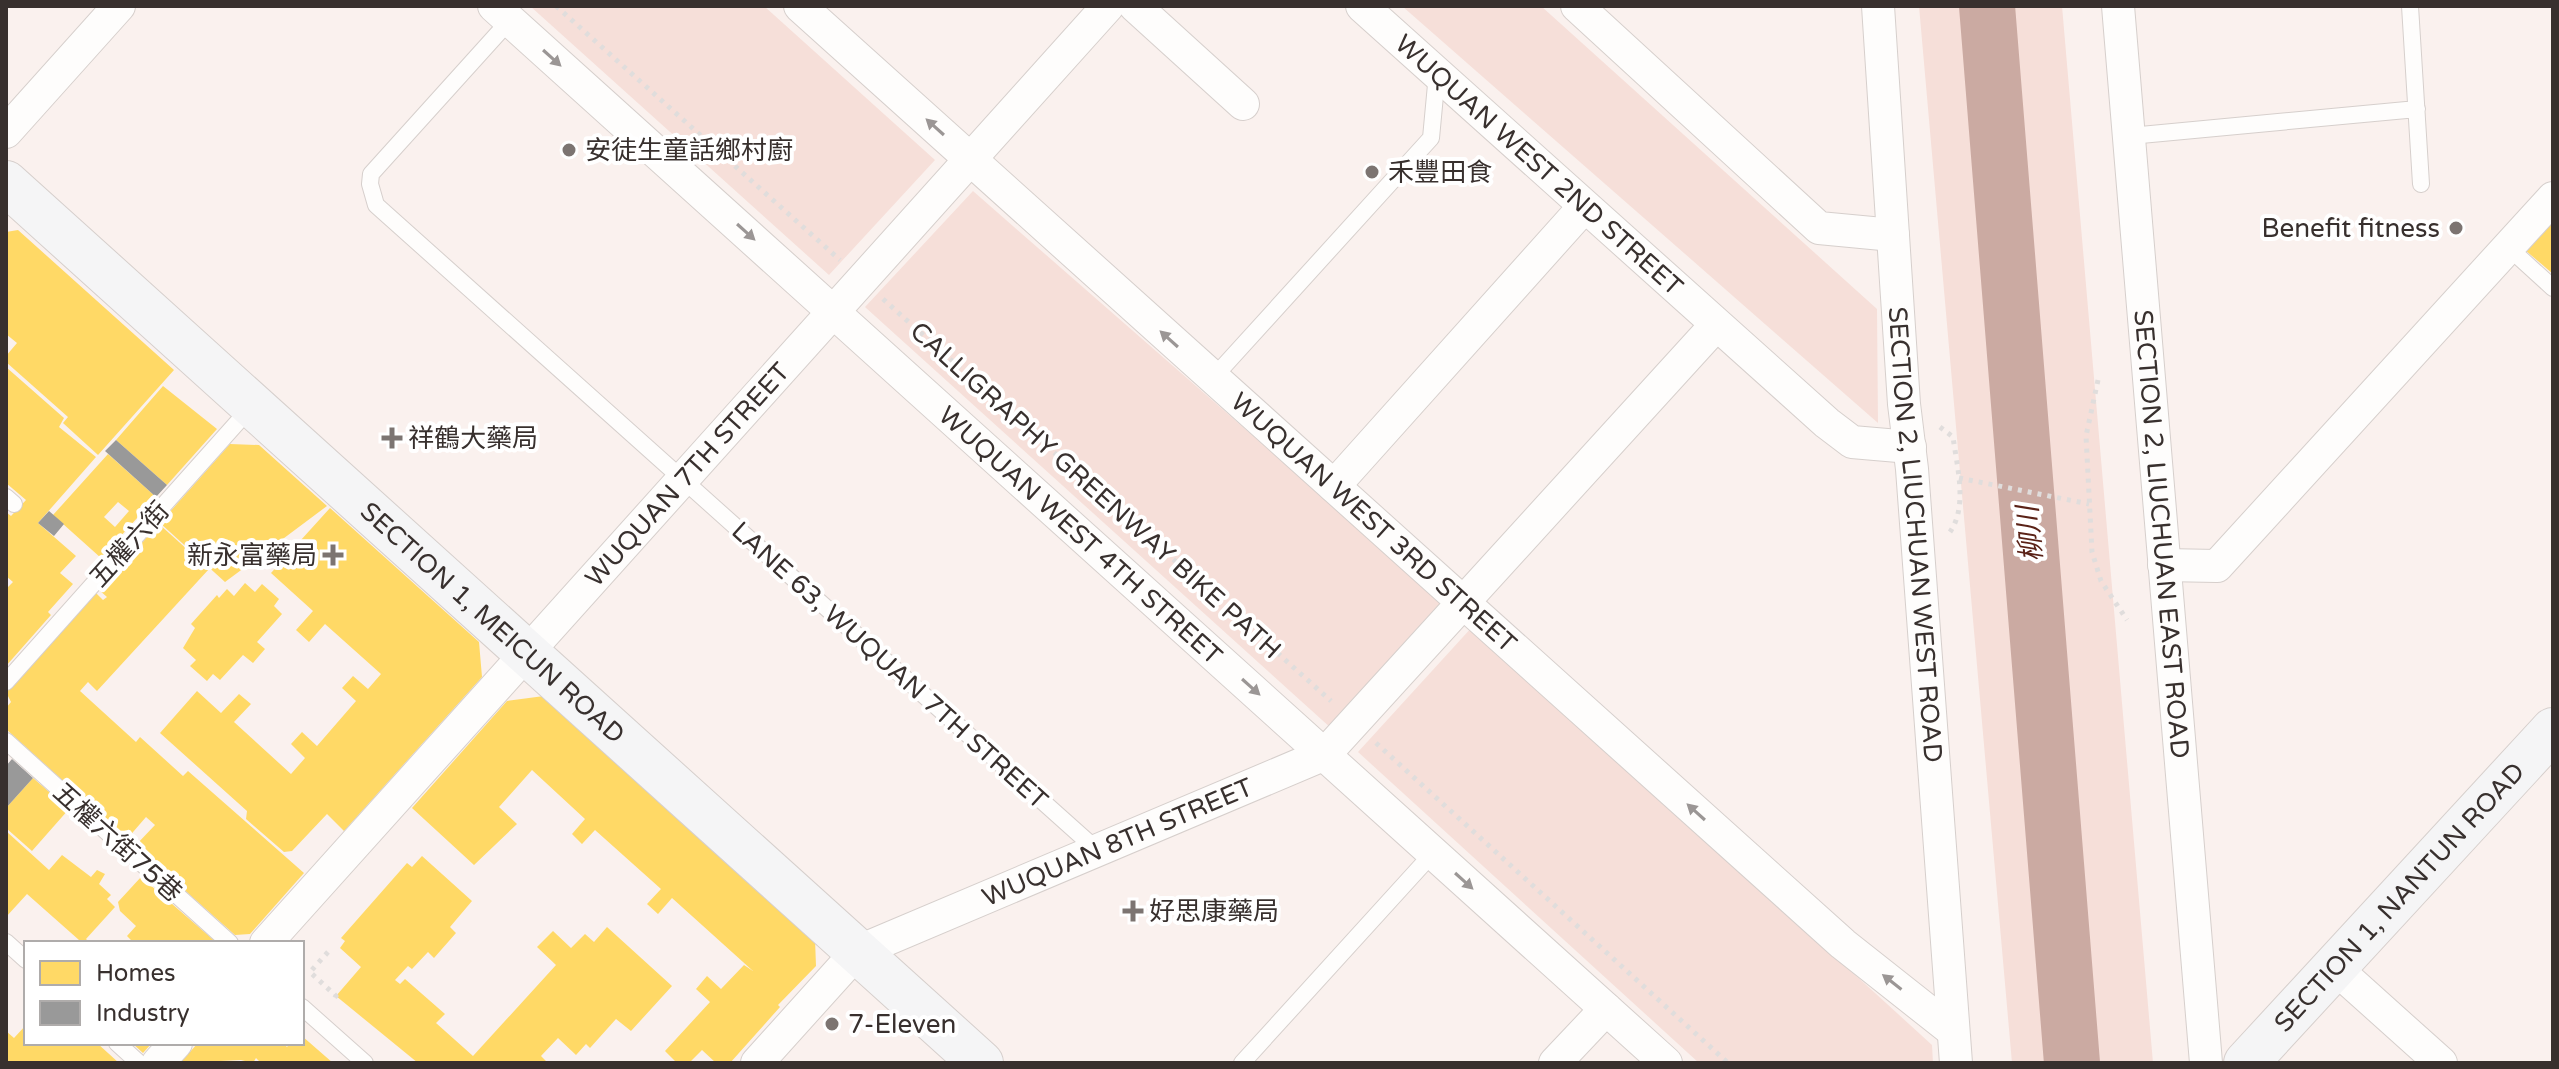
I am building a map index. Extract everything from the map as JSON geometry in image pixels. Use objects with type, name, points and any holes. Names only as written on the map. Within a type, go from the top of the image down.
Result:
[{"type":"street","points":[[6,132],[119,6]]},
{"type":"street","name":"WUQUAN WEST 3RD STREET","points":[[800,6],[1843,944],[1953,1031]]},
{"type":"street","name":"WUQUAN 7TH STREET","points":[[268,941],[525,651],[1108,6]]},
{"type":"street","points":[[1135,6],[1243,104]]},
{"type":"street","name":"WUQUAN WEST 2ND STREET","points":[[1362,6],[1716,325],[1852,442],[1910,447]]},
{"type":"street","points":[[1577,6],[1819,228],[1893,235]]},
{"type":"street","name":"SECTION 2, LIUCHUAN WEST ROAD","points":[[1878,6],[1904,404],[1910,447],[1956,1063]]},
{"type":"street","name":"SECTION 2, LIUCHUAN EAST ROAD","points":[[2118,6],[2198,930],[2206,1063]]},
{"type":"street","name":"WUQUAN WEST 4TH STREET","points":[[502,13],[1666,1063]]},
{"type":"street","name":"SECTION 1, MEICUN ROAD","points":[[6,183],[981,1063]]},
{"type":"street","points":[[2164,565],[2217,566],[2553,198]]},
{"type":"street","points":[[1334,486],[1584,207]]},
{"type":"street","points":[[1463,603],[1716,325]]},
{"type":"street","name":"WUQUAN 8TH STREET","points":[[757,1063],[857,952],[1325,754],[1463,603]]},
{"type":"street","name":"SECTION 1, NANTUN ROAD","points":[[2246,1063],[2553,730]]},
{"type":"street","points":[[2334,967],[2441,1063]]},
{"type":"street","points":[[1555,1063],[1606,1009]]},
{"type":"street","points":[[158,1063],[174,1045]]},
{"type":"lane","points":[[2410,6],[2421,184]]},
{"type":"lane","name":"LANE 63, WUQUAN 7TH STREET","points":[[502,13],[371,174],[370,184],[376,205],[1098,851]]},
{"type":"lane","points":[[1213,378],[1431,138],[1437,74]]},
{"type":"lane","points":[[2130,136],[2417,109]]},
{"type":"lane","points":[[2508,247],[2553,288]]},
{"type":"lane","name":"五權六街","points":[[6,682],[252,406]]},
{"type":"lane","name":"五權六街75巷","points":[[6,741],[228,941]]},
{"type":"lane","points":[[1242,1063],[1433,853]]},
{"type":"lane","points":[[6,942],[24,958]]},
{"type":"lane","points":[[304,1009],[365,1063]]},
{"type":"lane","points":[[119,1045],[139,1063]]},
{"type":"path","points":[[556,6],[827,249]]},
{"type":"path","name":"CALLIGRAPHY GREENWAY BIKE PATH","points":[[883,299],[1309,682]]},
{"type":"path","points":[[2098,380],[2086,436],[2092,552],[2101,581],[2127,620]]},
{"type":"path","points":[[1940,427],[1953,437],[1959,478],[1959,519],[1948,533]]},
{"type":"path","points":[[1959,478],[2089,504]]},
{"type":"path","points":[[1379,746],[1728,1063]]},
{"type":"path","points":[[328,952],[310,972],[336,996],[332,999]]},
{"type":"shaded area","points":[[530,6],[764,6],[935,160],[829,275]]},
{"type":"shaded area","points":[[1402,6],[1541,6],[1877,309],[1878,423]]},
{"type":"shaded area","points":[[1919,6],[2062,6],[2153,1063],[2012,1063]]},
{"type":"shaded area","points":[[973,191],[1445,604],[1332,729],[865,307]]},
{"type":"shaded area","points":[[1473,626],[1932,1045],[1933,1063],[1699,1063],[1358,752]]},
{"type":"building: Homes","points":[[2553,221],[2553,274],[2525,250]]},
{"type":"building: Homes","points":[[18,230],[174,370],[98,455],[63,423],[68,417],[6,362],[6,356],[17,343],[6,334],[6,232]]},
{"type":"building: Homes","points":[[6,367],[64,418],[59,427],[96,457],[38,523],[76,556],[60,573],[73,584],[48,612],[51,615],[6,666],[6,589],[13,582],[6,576],[6,512],[11,516],[26,500],[6,483]]},
{"type":"building: Homes","points":[[163,386],[217,429],[167,485],[116,440]]},
{"type":"building: Homes","points":[[230,444],[259,445],[327,506],[225,582],[160,523]]},
{"type":"building: Homes","points":[[108,454],[156,497],[101,558],[53,515]],"holes":[[[118,502],[129,511],[115,527],[104,517]]]},
{"type":"building: Homes","points":[[330,508],[479,642],[482,677],[344,831],[327,814],[292,851],[284,852],[246,819],[247,811],[160,733],[197,691],[221,713],[239,694],[251,704],[234,722],[291,774],[305,758],[291,744],[302,732],[317,746],[356,701],[342,688],[353,676],[368,689],[381,674],[325,624],[309,642],[296,630],[313,611],[271,573]]},
{"type":"building: Homes","points":[[159,524],[209,569],[97,691],[88,682],[80,691],[136,742],[140,737],[183,776],[188,771],[304,873],[250,934],[235,935],[135,846],[155,825],[146,817],[127,839],[6,729],[6,708],[11,702],[6,692],[96,593],[103,600],[107,597],[99,590]]},
{"type":"building: Homes","points":[[245,583],[255,592],[262,584],[279,599],[274,606],[282,614],[257,642],[265,649],[253,663],[243,655],[220,680],[213,674],[207,681],[190,666],[196,660],[183,648],[195,628],[191,624],[217,595],[219,598],[227,589],[234,596]]},
{"type":"building: Homes","points":[[544,696],[815,939],[816,966],[778,1005],[780,1007],[730,1063],[716,1063],[702,1050],[689,1063],[677,1063],[665,1051],[710,1002],[696,989],[707,976],[721,989],[744,965],[753,971],[672,898],[658,914],[647,904],[661,889],[595,830],[582,844],[572,834],[585,819],[532,770],[499,807],[517,824],[474,865],[412,808],[507,701]]},
{"type":"building: Homes","points":[[33,778],[69,809],[32,851],[6,828],[6,808]]},
{"type":"building: Homes","points":[[6,831],[49,870],[62,855],[91,877],[97,870],[105,874],[99,884],[111,895],[107,899],[115,907],[86,939],[88,941],[78,941],[27,894],[6,917]]},
{"type":"building: Homes","points":[[422,856],[472,901],[450,927],[456,933],[434,958],[428,952],[412,969],[408,966],[395,980],[400,984],[405,979],[445,1014],[436,1023],[473,1056],[556,965],[537,947],[553,931],[571,948],[585,934],[594,942],[607,927],[672,986],[631,1031],[616,1019],[590,1048],[586,1044],[576,1055],[558,1038],[541,1056],[548,1063],[418,1063],[336,996],[361,967],[340,948],[345,941],[341,938],[407,863],[412,867]]},
{"type":"building: Homes","points":[[141,877],[215,941],[132,941],[127,936],[136,926],[120,911],[118,902]]},
{"type":"building: Homes","points":[[24,1027],[24,1045],[99,1045],[119,1063],[6,1063],[6,1031],[14,1038]]},
{"type":"building: Homes","points":[[304,1038],[333,1063],[261,1063],[256,1058],[253,1063],[241,1060],[180,1063],[196,1045],[304,1045]]},
{"type":"building: Homes","points":[[134,1045],[150,1045],[143,1053]]},
{"type":"building: Industry","points":[[116,440],[167,485],[156,497],[105,451]]},
{"type":"building: Industry","points":[[49,511],[64,524],[54,536],[38,523]]},
{"type":"building: Industry","points":[[12,759],[33,778],[6,808],[6,766]]},
{"type":"waterway","name":"柳川","points":[[1987,6],[2072,1063]]},
{"type":"place","name":"安徒生童話鄉村廚","points":[[569,150]]},
{"type":"place","name":"禾豐田食","points":[[1372,172]]},
{"type":"place","name":"Benefit fitness","points":[[2456,228]]},
{"type":"place","name":"祥鶴大藥局","points":[[392,438]]},
{"type":"place","name":"新永富藥局","points":[[333,555]]},
{"type":"place","name":"好思康藥局","points":[[1133,911]]},
{"type":"place","name":"7-Eleven","points":[[832,1024]]}]
